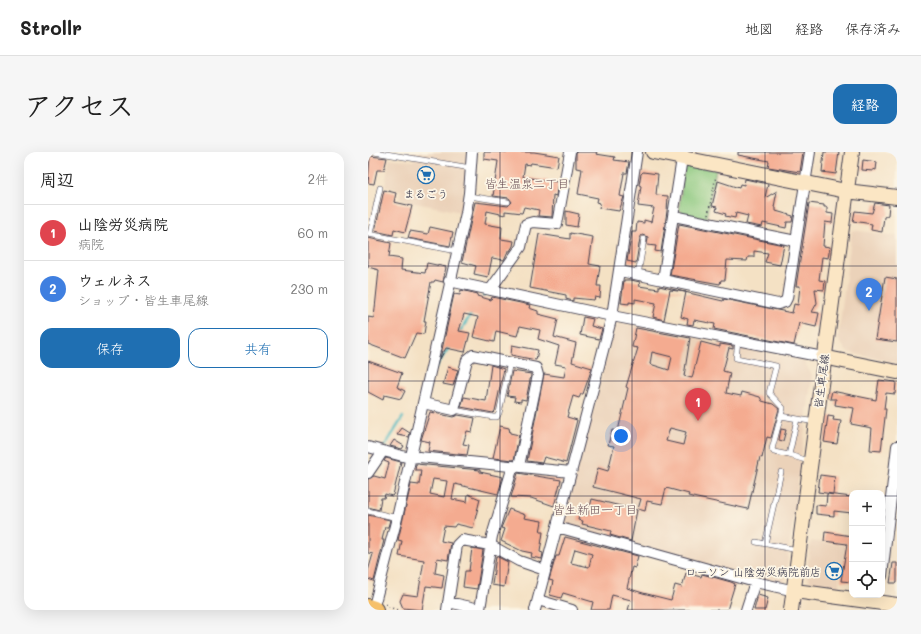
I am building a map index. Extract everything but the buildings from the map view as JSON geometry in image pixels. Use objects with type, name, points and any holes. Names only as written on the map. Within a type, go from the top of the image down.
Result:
[{"type":"highway","points":[[368,608],[381,608]]},
{"type":"main road","points":[[653,152],[683,155],[806,183],[897,197]]},
{"type":"main road","name":"皆生車尾線","points":[[791,610],[795,590],[823,357],[852,152]]},
{"type":"main road","points":[[823,357],[897,372]]},
{"type":"main road","points":[[795,590],[897,605]]},
{"type":"street","points":[[381,608],[397,518],[469,196],[472,152]]},
{"type":"street","points":[[490,290],[521,247],[526,224],[533,222],[557,224],[570,152]]},
{"type":"street","points":[[572,610],[536,605],[612,316],[637,152]]},
{"type":"street","points":[[620,271],[783,304],[787,298],[810,152]]},
{"type":"street","points":[[663,280],[683,155]]},
{"type":"street","points":[[674,216],[796,241]]},
{"type":"street","points":[[450,281],[612,316],[823,357]]},
{"type":"street","points":[[423,403],[454,410],[467,360],[471,356],[534,367],[538,372],[516,466],[490,546],[480,609],[447,606],[458,543],[466,540],[490,546],[519,561],[545,570]]},
{"type":"street","points":[[885,563],[892,533],[897,446]]},
{"type":"street","points":[[368,447],[410,458],[420,457],[571,472]]},
{"type":"street","points":[[368,473],[383,451]]},
{"type":"street","points":[[557,527],[755,582],[795,590]]},
{"type":"street","points":[[746,610],[755,582]]},
{"type":"lane","points":[[374,152],[471,168]]},
{"type":"lane","points":[[380,188],[369,234],[457,252]]},
{"type":"lane","points":[[469,196],[508,202]]},
{"type":"lane","points":[[638,275],[644,239]]},
{"type":"lane","points":[[738,341],[736,358],[776,366],[769,393],[783,408],[772,449],[774,452],[810,461]]},
{"type":"lane","points":[[454,410],[497,416],[499,413],[510,362]]},
{"type":"lane","points":[[781,416],[815,422]]},
{"type":"lane","points":[[789,456],[797,419]]},
{"type":"lane","points":[[765,544],[781,472]]},
{"type":"lane","points":[[368,511],[397,518]]},
{"type":"lane","points":[[756,542],[800,550]]},
{"type":"path","points":[[707,223],[718,170]]},
{"type":"path","points":[[381,608],[398,610]]},
{"type":"shaded area","name":"まるごう","points":[[391,152],[467,152],[461,212],[400,200],[401,190],[385,187],[389,158],[414,161],[415,156]]},
{"type":"shaded area","points":[[852,230],[897,236],[897,363],[847,352],[838,339]]},
{"type":"shaded area","points":[[621,323],[803,360],[812,375],[785,581],[780,584],[567,526],[564,521],[615,327]]},
{"type":"shaded area","points":[[847,540],[849,569],[841,568],[838,591],[815,588],[806,575],[811,541],[846,545]]},
{"type":"green space","points":[[689,165],[716,170],[706,219],[682,213],[679,208],[684,169]]},
{"type":"waterway","points":[[481,300],[485,294]]},
{"type":"waterway","points":[[459,333],[472,313]]},
{"type":"waterway","points":[[435,368],[450,346]]},
{"type":"waterway","points":[[385,446],[403,417]]},
{"type":"place","name":"まるごう","points":[[426,175]]},
{"type":"place","name":"ウェルネス","points":[[869,311]]},
{"type":"place","name":"山陰労災病院","points":[[698,421]]},
{"type":"place","name":"ローソン 山陰労災病院前店","points":[[834,571]]},
{"type":"district","name":"皆生温泉二丁目","points":[[527,183]]},
{"type":"district","name":"皆生新田一丁目","points":[[595,509]]}]
